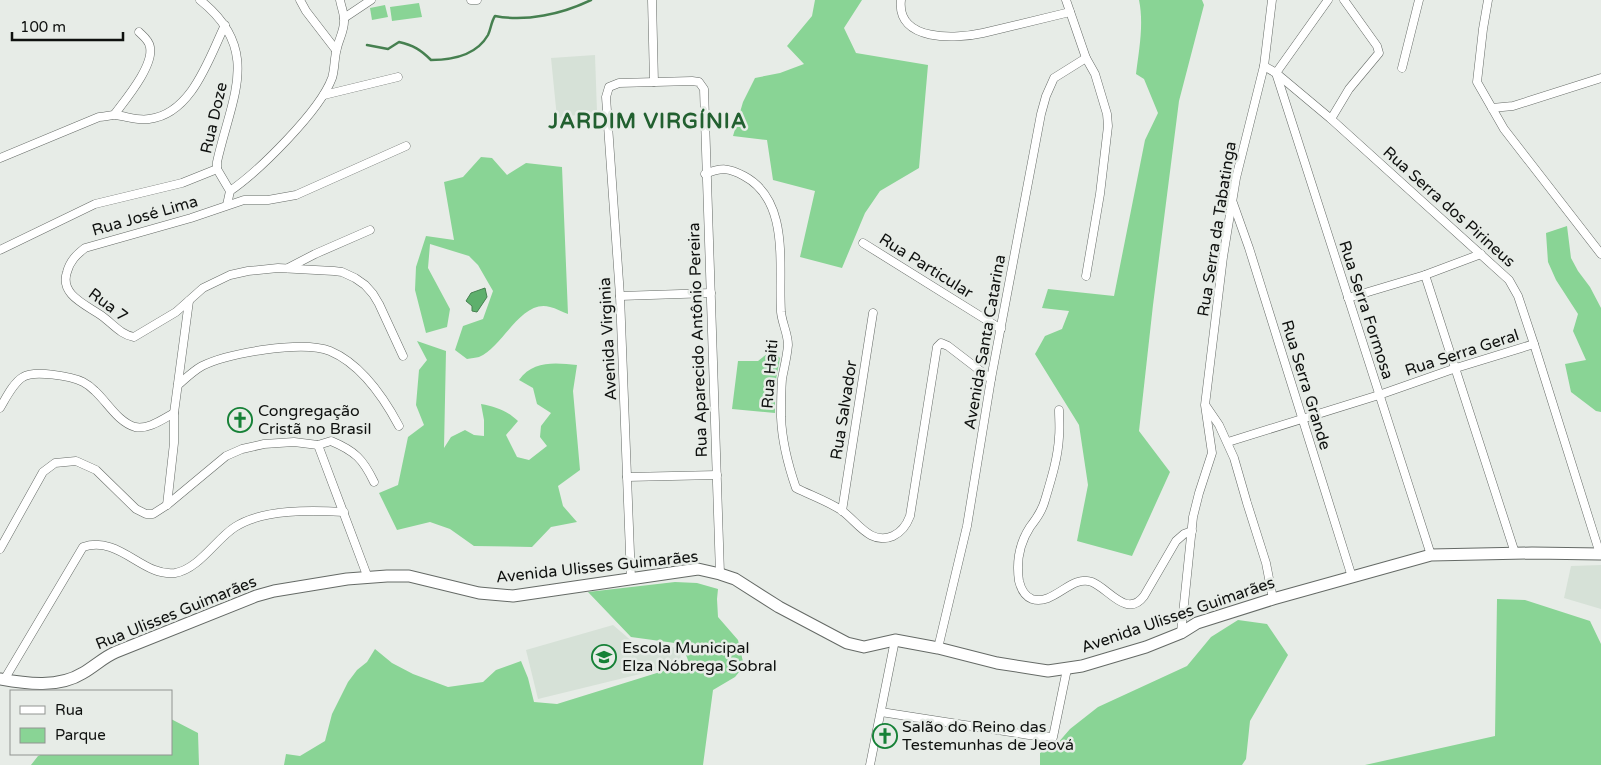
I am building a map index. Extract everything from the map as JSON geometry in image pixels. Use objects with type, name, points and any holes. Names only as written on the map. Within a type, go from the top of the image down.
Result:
[{"type":"main road","name":"Avenida Ulisses Guimarães","points":[[368,578],[409,576],[479,593],[513,596],[698,569],[734,579],[847,643],[864,647],[895,640],[938,648],[997,664],[1048,671],[1082,666],[1146,646],[1181,633],[1197,624],[1273,599],[1431,555],[1515,553],[1600,554]]},
{"type":"main road","name":"Rua Ulisses Guimarães","points":[[2,679],[32,683],[65,681],[84,673],[101,660],[116,652],[256,596],[294,587],[368,578]]},
{"type":"street","name":"Rua Doze","points":[[200,0],[225,25],[236,47],[238,65],[232,109],[217,169],[230,191]]},
{"type":"street","points":[[300,0],[306,11],[336,50]]},
{"type":"street","points":[[227,205],[230,191],[288,140],[324,95],[332,78],[336,50],[344,18],[340,0]]},
{"type":"street","points":[[344,18],[371,0]]},
{"type":"street","points":[[471,0],[477,0]]},
{"type":"street","points":[[652,0],[654,82]]},
{"type":"street","points":[[901,0],[901,16],[909,26],[926,33],[948,37],[983,34],[1070,12]]},
{"type":"street","points":[[1066,0],[1086,58],[1095,74],[1105,105],[1108,126],[1103,176],[1086,276]]},
{"type":"street","name":"Rua Serra da Tabatinga","points":[[1181,633],[1196,504],[1212,453],[1205,405],[1223,257],[1243,148],[1264,66],[1272,0]]},
{"type":"street","points":[[1276,73],[1328,0]]},
{"type":"street","points":[[1331,119],[1349,90],[1379,53],[1371,37],[1344,0]]},
{"type":"street","points":[[1402,68],[1419,0]]},
{"type":"street","points":[[1488,0],[1477,82],[1504,129],[1601,254]]},
{"type":"street","points":[[0,158],[88,121],[114,115],[140,120],[150,119],[169,112],[193,90],[225,25]]},
{"type":"street","points":[[114,115],[146,67],[150,56],[150,46],[139,32]]},
{"type":"street","name":"Avenida Santa Catarina","points":[[938,648],[967,526],[991,379],[1041,114],[1054,78],[1086,58]]},
{"type":"street","name":"Rua Serra dos Pirineus","points":[[1264,66],[1276,73],[1331,119],[1509,280],[1515,289],[1534,344],[1600,554]]},
{"type":"street","name":"Rua Serra Formosa","points":[[1276,73],[1431,555]]},
{"type":"street","points":[[324,95],[398,77]]},
{"type":"street","points":[[1492,108],[1513,106],[1601,78]]},
{"type":"street","name":"Rua Aparecido Antônio Pereira","points":[[654,82],[692,81],[699,82],[704,89],[705,174],[711,293],[720,574]]},
{"type":"street","name":"Avenida Virginia","points":[[631,579],[620,296],[606,97],[608,88],[614,84],[654,82]]},
{"type":"street","name":"Rua José Lima","points":[[65,285],[65,275],[69,264],[85,248],[191,218],[244,200],[268,200],[296,195],[406,146]]},
{"type":"street","points":[[0,250],[95,204],[182,183],[217,169]]},
{"type":"street","name":"Rua Haiti","points":[[705,174],[717,169],[726,169],[753,182],[764,193],[778,220],[782,314],[788,344],[782,380],[781,405],[786,460],[796,488],[842,511],[873,537],[880,538],[896,535],[908,524],[938,345],[941,343],[948,346],[991,379]]},
{"type":"street","name":"Rua Serra Grande","points":[[1232,201],[1249,248],[1352,577]]},
{"type":"street","points":[[288,268],[370,230]]},
{"type":"street","name":"Rua Particular","points":[[863,242],[1001,329]]},
{"type":"street","points":[[1348,298],[1425,275],[1481,254]]},
{"type":"street","points":[[167,505],[174,443],[174,413],[189,301],[203,288],[230,275],[262,269],[288,268],[342,272],[365,285],[379,304],[403,356]]},
{"type":"street","points":[[1425,275],[1515,553]]},
{"type":"street","name":"Rua 7","points":[[65,285],[70,294],[79,301],[104,317],[123,333],[134,337],[176,312],[189,301]]},
{"type":"street","points":[[620,296],[711,293]]},
{"type":"street","name":"Rua Salvador","points":[[842,511],[873,314]]},
{"type":"street","name":"Rua Serra Geral","points":[[1228,442],[1534,344]]},
{"type":"street","points":[[178,385],[200,367],[228,356],[262,350],[314,347],[337,354],[356,369],[388,406],[399,426]]},
{"type":"street","points":[[0,408],[12,388],[23,377],[36,374],[64,376],[84,382],[118,416],[133,426],[150,425],[174,413]]},
{"type":"street","points":[[1205,405],[1228,442],[1266,563],[1273,599]]},
{"type":"street","points":[[1059,410],[1060,437],[1045,503],[1024,536],[1019,553],[1020,586],[1025,595],[1034,600],[1046,599],[1078,582],[1085,581],[1094,582],[1122,602],[1137,603],[1144,596],[1176,541],[1184,534],[1192,531]]},
{"type":"street","points":[[0,549],[43,472],[55,463],[76,461],[96,470],[142,512],[152,514],[167,505],[226,456],[242,449],[264,444],[294,442],[318,445],[331,441],[346,447],[364,462],[374,482]]},
{"type":"street","points":[[318,445],[368,578]]},
{"type":"street","points":[[627,477],[717,476]]},
{"type":"street","points":[[2,679],[83,547],[91,544],[102,544],[154,569],[168,573],[178,572],[187,569],[202,557],[226,533],[249,520],[268,515],[319,511],[344,512]]},
{"type":"street","points":[[870,765],[895,640]]},
{"type":"street","points":[[881,712],[1052,738],[1067,669]]},
{"type":"shaded area","points":[[595,55],[597,112],[557,118],[551,58]]},
{"type":"shaded area","points":[[485,288],[487,297],[477,312],[472,311],[472,306],[466,301],[471,293]]},
{"type":"shaded area","points":[[1601,565],[1601,609],[1564,598],[1571,566]]},
{"type":"shaded area","name":"Escola Municipal Elza Nóbrega Sobral","points":[[613,625],[634,643],[680,648],[681,664],[538,699],[526,650]]},
{"type":"green space","points":[[815,0],[862,0],[844,28],[856,53],[928,65],[919,168],[880,191],[865,213],[842,268],[800,257],[815,191],[773,180],[767,140],[733,136],[743,102],[755,78],[780,73],[804,64],[787,46],[812,16]]},
{"type":"green space","points":[[1139,0],[1202,0],[1204,5],[1179,101],[1139,431],[1170,472],[1132,556],[1077,541],[1088,485],[1079,425],[1035,354],[1045,336],[1062,329],[1069,311],[1042,308],[1048,289],[1114,296],[1145,140],[1158,113],[1144,79],[1136,74],[1141,28]]},
{"type":"green space","points":[[419,3],[422,17],[392,21],[390,7]]},
{"type":"green space","points":[[385,5],[388,17],[372,20],[370,8]]},
{"type":"green space","points":[[481,157],[492,158],[507,175],[526,163],[562,167],[568,314],[550,307],[540,306],[530,310],[488,352],[479,357],[467,359],[455,350],[463,326],[483,319],[493,291],[478,265],[469,256],[430,244],[428,268],[450,309],[447,327],[426,333],[415,290],[416,267],[426,236],[454,240],[444,182],[463,177]]},
{"type":"green space","points":[[1567,226],[1571,258],[1601,308],[1601,412],[1596,411],[1571,392],[1565,364],[1586,360],[1573,331],[1578,314],[1556,280],[1548,262],[1546,233]]},
{"type":"green space","points":[[417,341],[446,351],[444,448],[451,437],[465,430],[474,435],[484,436],[481,404],[501,410],[518,421],[506,435],[517,457],[529,460],[547,446],[540,437],[541,426],[551,413],[537,404],[533,388],[519,380],[531,369],[545,364],[577,365],[573,391],[580,470],[558,486],[563,506],[577,522],[551,527],[532,547],[474,546],[450,529],[430,522],[397,530],[379,493],[398,485],[408,437],[424,425],[416,405],[419,370],[427,360]]},
{"type":"green space","points":[[772,350],[780,358],[775,385],[775,413],[732,409],[738,361],[758,361]]},
{"type":"green space","points":[[675,582],[697,583],[718,589],[718,617],[738,640],[744,666],[735,677],[713,690],[703,765],[284,765],[286,754],[300,756],[325,741],[332,714],[348,682],[357,670],[367,662],[375,649],[392,663],[413,674],[448,687],[483,682],[496,670],[521,661],[528,678],[534,702],[557,704],[689,663],[682,644],[631,637],[588,592]]},
{"type":"green space","points":[[1497,599],[1525,600],[1590,621],[1601,644],[1601,765],[1365,765],[1495,736]]},
{"type":"green space","points":[[1238,620],[1267,624],[1288,655],[1250,721],[1246,759],[1242,765],[1040,765],[1040,753],[1057,744],[1070,729],[1098,707],[1187,666],[1211,637]]},
{"type":"green space","points":[[172,720],[198,733],[199,765],[31,765],[38,756],[172,755]]},
{"type":"waterway","points":[[367,45],[388,49],[399,42],[417,48],[431,60],[455,58],[470,52],[483,42],[488,35],[495,16],[507,18],[544,16],[591,0]]},
{"type":"place","name":"Congregação Cristã no Brasil","points":[[240,420]]},
{"type":"place","name":"Escola Municipal Elza Nóbrega Sobral","points":[[604,657]]},
{"type":"place","name":"Salão do Reino das Testemunhas de Jeová","points":[[885,736]]},
{"type":"district","name":"JARDIM VIRGÍNIA","points":[[648,121]]}]
